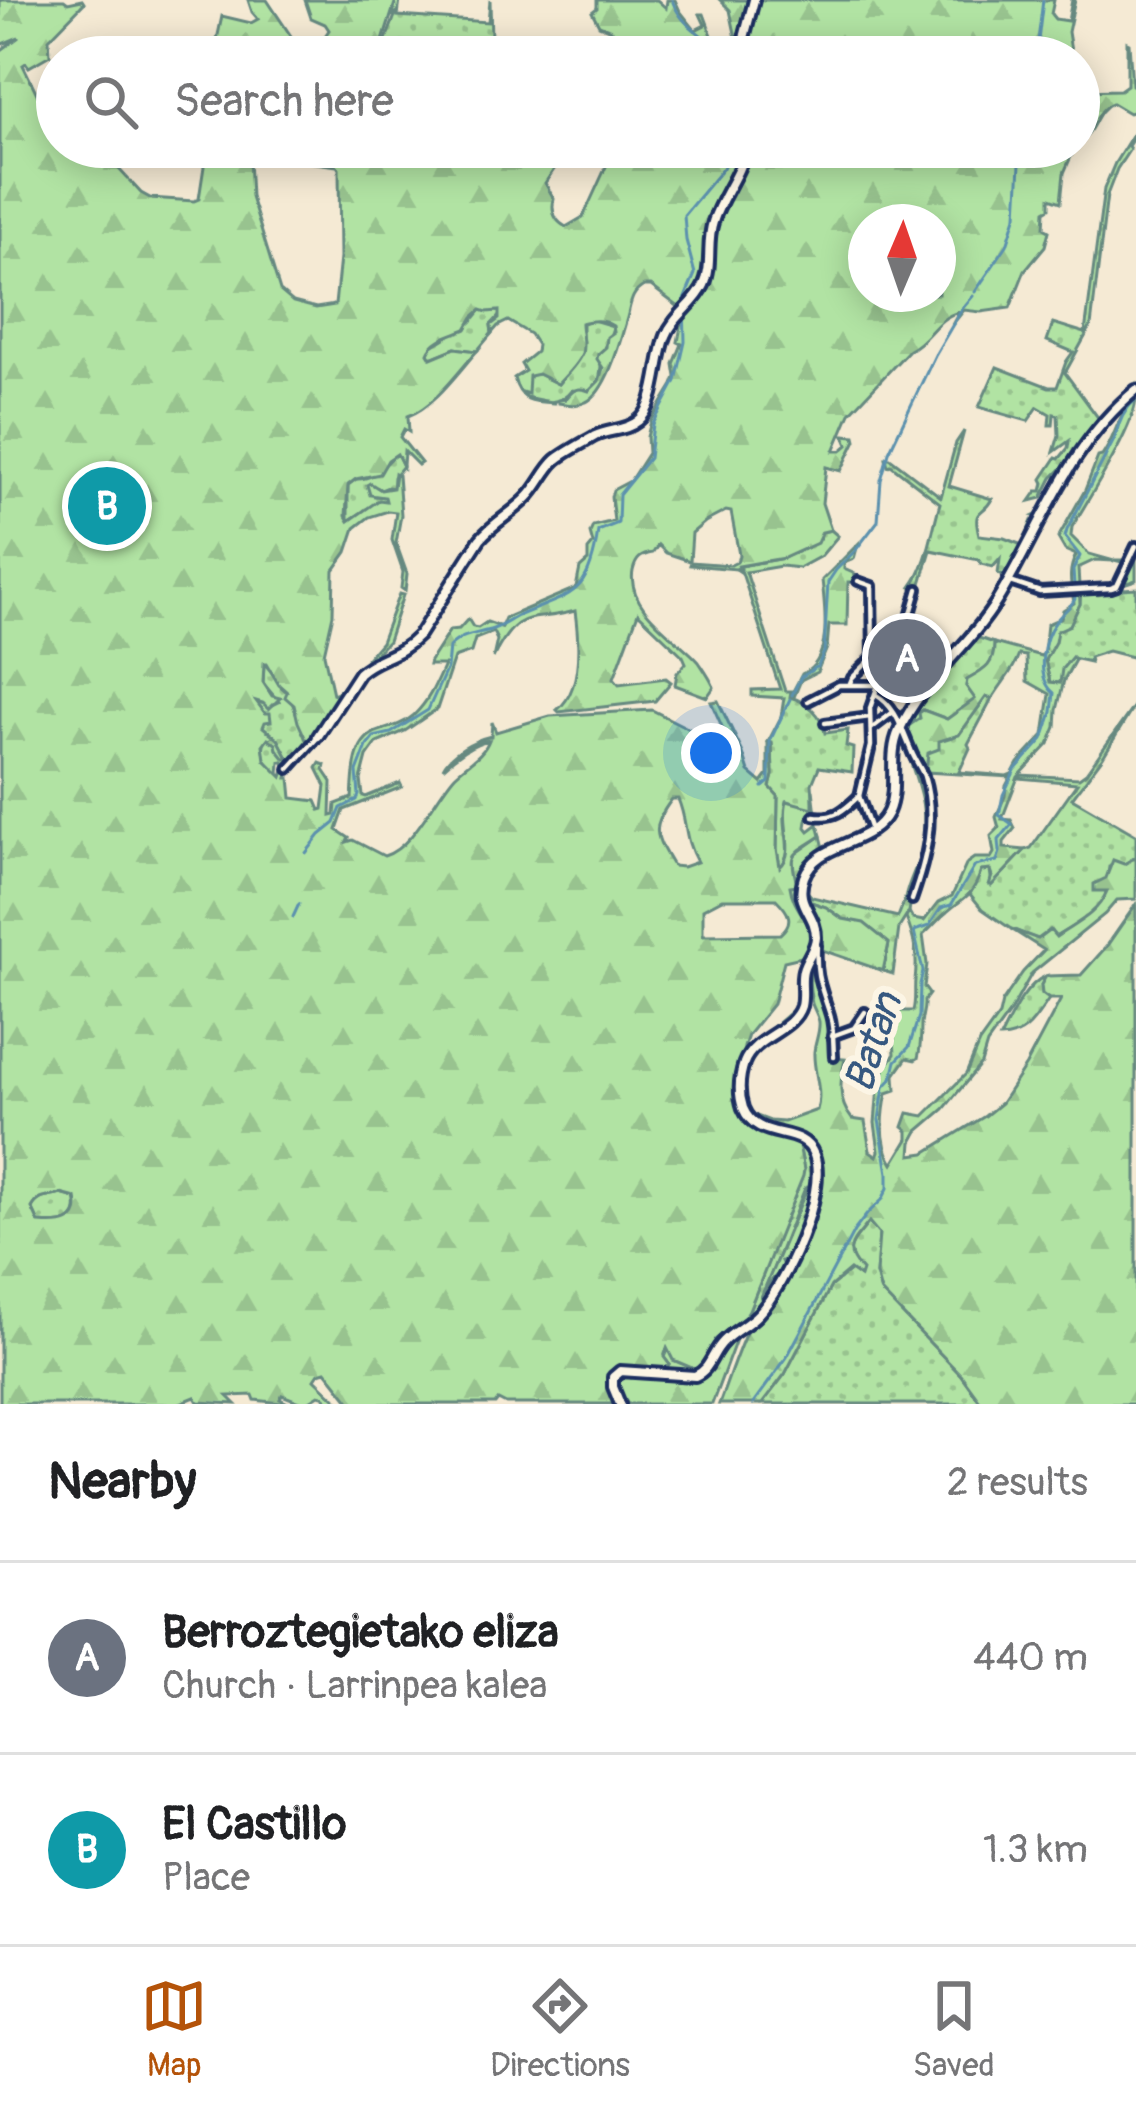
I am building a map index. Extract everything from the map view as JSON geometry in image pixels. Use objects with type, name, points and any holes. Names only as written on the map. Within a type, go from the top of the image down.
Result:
[{"type":"street","points":[[745,36],[754,0]]},
{"type":"street","points":[[289,769],[318,736],[358,673],[407,647],[480,539],[530,496],[557,460],[594,437],[628,427],[647,412],[665,337],[707,278],[714,216],[738,168]]},
{"type":"street","points":[[834,1057],[831,1017],[818,982],[814,925],[801,897],[808,868],[883,820],[890,804],[894,748],[916,694],[989,612],[1071,463],[1136,389]]},
{"type":"street","points":[[1007,581],[1040,592],[1117,586],[1136,546]]},
{"type":"street","points":[[850,683],[873,657],[872,586],[858,581]]},
{"type":"street","points":[[808,701],[850,683],[899,687],[899,652],[918,589]]},
{"type":"street","points":[[902,670],[929,681]]},
{"type":"street","points":[[814,816],[837,815],[859,796],[867,771],[870,717],[878,685]]},
{"type":"street","points":[[876,694],[902,725],[923,773],[930,815],[928,849],[912,900]]},
{"type":"street","points":[[871,729],[892,713]]},
{"type":"street","points":[[825,723],[870,717]]},
{"type":"street","points":[[859,796],[871,830]]},
{"type":"street","points":[[620,1404],[613,1381],[620,1371],[690,1376],[705,1372],[722,1343],[761,1310],[794,1258],[816,1192],[814,1156],[806,1142],[753,1124],[739,1089],[749,1053],[800,1009],[802,970],[816,940]]},
{"type":"street","points":[[832,1036],[854,1028],[865,1012]]},
{"type":"green space","points":[[0,0],[84,3],[52,36],[36,36],[36,63],[23,65],[36,92],[36,168],[118,168],[150,198],[194,201],[199,199],[204,168],[249,168],[251,197],[280,291],[293,302],[316,308],[335,305],[340,258],[338,168],[555,168],[545,183],[554,199],[555,215],[566,227],[583,217],[605,168],[1066,168],[1061,202],[1050,198],[1045,211],[1044,228],[1049,231],[1045,246],[1025,270],[1010,308],[964,310],[952,325],[959,312],[944,319],[850,413],[834,451],[848,445],[844,435],[856,440],[841,471],[826,467],[822,503],[831,530],[822,532],[817,543],[784,558],[736,569],[690,565],[737,562],[731,512],[726,511],[692,533],[690,561],[658,545],[653,553],[637,560],[633,585],[637,598],[699,662],[714,687],[707,697],[675,685],[686,663],[683,656],[638,613],[614,678],[619,684],[666,678],[671,682],[655,701],[559,712],[575,678],[575,611],[527,619],[511,630],[493,658],[497,640],[493,632],[475,639],[471,652],[454,658],[437,709],[377,743],[367,757],[361,780],[363,796],[400,783],[402,787],[344,810],[337,830],[349,838],[347,842],[353,840],[384,856],[395,851],[489,740],[464,751],[443,768],[446,762],[463,748],[491,736],[492,722],[496,732],[550,716],[652,710],[703,736],[695,756],[735,764],[711,702],[718,701],[749,772],[762,783],[768,775],[768,742],[772,743],[770,787],[778,796],[780,867],[788,845],[787,801],[813,808],[813,790],[816,814],[808,815],[806,827],[809,831],[818,824],[821,836],[793,859],[797,885],[790,886],[808,926],[809,944],[806,956],[784,961],[773,1004],[748,1035],[741,1070],[743,1111],[784,1122],[817,1110],[814,1052],[819,1022],[810,992],[812,954],[815,982],[830,1018],[831,1058],[845,1059],[844,1105],[852,1119],[865,1121],[870,1151],[877,1156],[878,1087],[895,1054],[895,1011],[913,1011],[914,1003],[916,956],[906,918],[909,912],[913,919],[924,921],[938,903],[952,896],[967,863],[991,858],[991,836],[999,828],[996,817],[1006,786],[1018,763],[1044,735],[1050,694],[1027,681],[1026,656],[1019,655],[992,699],[986,697],[959,735],[939,741],[939,749],[928,753],[923,771],[929,791],[925,791],[926,833],[911,899],[905,899],[921,852],[924,821],[904,729],[923,710],[947,719],[975,699],[967,680],[988,666],[994,643],[1044,653],[1047,624],[1061,618],[1063,610],[1074,603],[1071,573],[1076,555],[1065,550],[1058,538],[1098,457],[1136,398],[1120,444],[1072,527],[1071,536],[1089,554],[1114,561],[1095,560],[1078,568],[1080,604],[1070,625],[1057,631],[1045,660],[1050,682],[1060,683],[1062,669],[1072,657],[1075,660],[1064,680],[1049,744],[1018,777],[1002,819],[1011,820],[1015,828],[1004,848],[1025,850],[992,885],[990,870],[981,871],[971,891],[923,935],[924,987],[929,994],[924,1001],[919,1054],[915,1060],[907,1058],[895,1075],[896,1090],[887,1093],[883,1130],[893,1164],[908,1139],[903,1127],[908,1113],[924,1116],[966,1074],[1002,1002],[1044,950],[1011,929],[1038,939],[1050,930],[1056,937],[1098,906],[1107,891],[1094,891],[1094,884],[1106,878],[1113,860],[1124,864],[1136,857],[1136,899],[1117,900],[1032,973],[987,1044],[981,1064],[944,1109],[918,1131],[911,1155],[925,1153],[1001,1103],[1061,999],[1042,994],[1046,976],[1081,975],[1136,904],[1136,1404],[982,1404],[961,1375],[881,1292],[876,1274],[879,1234],[869,1222],[851,1251],[862,1271],[860,1277],[850,1270],[831,1286],[785,1374],[762,1404],[719,1404],[749,1326],[791,1265],[812,1210],[818,1164],[815,1147],[805,1138],[787,1138],[799,1145],[803,1176],[744,1318],[716,1339],[699,1371],[673,1360],[667,1348],[665,1369],[616,1369],[615,1381],[623,1373],[693,1378],[721,1353],[725,1341],[738,1334],[712,1404],[506,1404],[498,1400],[495,1404],[352,1404],[326,1371],[315,1379],[341,1404],[329,1404],[319,1395],[305,1404],[282,1395],[280,1399],[290,1404],[255,1400],[253,1395],[228,1396],[236,1404],[198,1402],[195,1397],[178,1404],[0,1404],[0,51],[19,37],[0,45]],"holes":[[[644,286],[651,286],[684,311],[678,342],[682,344],[673,385],[651,421],[648,453],[630,481],[613,490],[614,521],[593,526],[593,544],[576,588],[505,618],[501,627],[487,622],[473,627],[468,619],[459,629],[450,630],[430,661],[429,665],[444,665],[424,704],[406,721],[370,735],[359,750],[352,798],[336,804],[331,816],[332,782],[320,763],[317,768],[326,786],[323,809],[316,801],[292,798],[287,778],[290,766],[282,777],[265,760],[263,745],[268,738],[288,758],[278,739],[263,727],[271,721],[270,713],[256,701],[269,709],[280,698],[272,696],[263,682],[264,663],[287,692],[285,697],[294,705],[309,746],[358,672],[388,641],[403,595],[399,594],[381,642],[333,694],[324,654],[333,614],[334,570],[355,528],[369,517],[396,512],[392,540],[405,591],[407,574],[396,543],[401,515],[398,475],[395,473],[393,488],[367,485],[370,495],[386,501],[379,500],[349,521],[348,485],[380,474],[397,454],[403,466],[404,451],[421,463],[400,437],[404,429],[409,432],[408,416],[436,397],[477,351],[455,348],[431,358],[428,353],[434,344],[466,329],[481,310],[499,311],[492,333],[508,321],[530,334],[537,345],[536,352],[521,364],[525,371],[514,378],[520,392],[525,397],[529,376],[538,374],[558,384],[574,366],[582,353],[581,323],[605,322],[614,332],[598,354],[603,368],[599,381],[589,391],[576,390],[558,400],[572,405],[594,397],[607,377],[632,299]],[[672,799],[678,799],[697,862],[673,866],[662,847],[658,825]],[[722,899],[776,899],[789,917],[780,934],[703,935],[703,909]],[[61,1194],[76,1198],[72,1218],[39,1223],[32,1208],[41,1199]]]},
{"type":"green space","points":[[248,0],[267,0],[291,36],[218,36],[222,16],[251,23],[258,19]]},
{"type":"green space","points":[[305,0],[396,0],[385,36],[325,36],[329,30],[311,18]]},
{"type":"green space","points":[[396,0],[400,0],[398,16],[488,22],[490,0],[491,36],[387,36],[396,13],[393,15]]},
{"type":"green space","points":[[597,0],[657,0],[666,8],[667,0],[675,0],[695,30],[705,25],[700,14],[704,14],[712,36],[610,36],[611,30],[599,25],[592,12]]},
{"type":"green space","points":[[720,0],[1054,0],[1051,14],[1068,21],[1075,0],[1069,36],[736,36],[730,10]]},
{"type":"green space","points":[[1127,42],[1136,111],[1129,113],[1112,103],[1100,114],[1100,90],[1127,85]]},
{"type":"green space","points":[[1136,129],[1107,195],[1091,326],[1065,373],[1099,419],[1136,386],[1097,421],[1039,517],[1034,516],[1061,469],[1042,498],[1030,501],[1042,491],[1042,479],[1056,458],[1068,448],[1069,441],[1054,452],[1058,415],[1054,414],[1053,425],[1049,425],[1050,414],[1038,407],[1028,421],[979,407],[997,367],[1057,387],[1073,352],[1047,341],[1053,323],[1085,333],[1104,189]]},
{"type":"green space","points":[[481,310],[501,314],[477,351],[455,348],[431,358],[429,348],[471,322]]},
{"type":"green space","points":[[593,320],[613,326],[594,387],[589,392],[572,390],[551,402],[525,397],[522,392],[530,375],[558,384],[582,353],[582,323]]},
{"type":"green space","points":[[1136,392],[1081,456],[1115,413]]},
{"type":"green space","points":[[964,431],[949,486],[992,499],[977,516],[979,535],[1022,545],[1031,523],[1032,528],[1006,577],[998,574],[1000,559],[993,567],[931,550],[919,590],[911,587],[926,558],[940,503],[888,466],[886,458],[941,497],[956,443]]},
{"type":"green space","points":[[397,453],[403,466],[394,477],[394,488],[378,488],[375,496],[386,497],[386,502],[348,521],[348,485],[374,474]]},
{"type":"green space","points":[[1070,472],[1017,576],[1019,582],[1038,588],[1070,588],[1073,595],[1009,587],[973,636],[994,643],[988,666],[967,680],[976,699],[947,719],[923,710],[904,729],[936,673],[1007,585],[1013,584],[1011,579]]},
{"type":"green space","points":[[831,530],[838,536],[821,556],[799,568],[746,572],[785,691],[813,710],[825,733],[848,730],[846,746],[853,748],[852,772],[819,767],[812,784],[814,808],[788,801],[787,853],[780,867],[778,796],[770,787],[772,744],[768,742],[781,717],[784,698],[752,696],[752,690],[780,689],[742,573],[736,569],[784,558]]},
{"type":"green space","points":[[1136,540],[1116,588],[1136,549],[1136,580],[1123,584],[1123,589],[1136,588],[1136,658],[1108,651],[1089,657],[1090,662],[1072,658],[1060,683],[1050,683],[1045,660],[1057,631],[1080,604],[1081,590],[1114,583],[1126,563],[1114,560],[1125,560]]},
{"type":"green space","points":[[858,544],[854,559],[844,563],[844,569],[869,580],[848,582],[847,625],[829,625],[827,648],[817,672],[801,680],[794,697],[802,674],[819,658],[823,646],[822,580]]},
{"type":"green space","points":[[264,663],[288,692],[309,746],[290,766],[280,762],[279,775],[265,759],[266,738],[288,758],[278,739],[263,727],[265,713],[255,701],[271,706],[279,702],[263,683]]},
{"type":"green space","points":[[987,696],[992,699],[959,772],[1014,773],[1011,777],[926,772],[927,753],[962,730]]},
{"type":"green space","points":[[1136,703],[1072,798],[1136,835],[1136,857],[1109,867],[1105,898],[1092,915],[1055,937],[1039,940],[1011,929],[982,909],[970,894],[981,871],[990,870],[992,885],[1031,848],[1077,783],[1018,778],[1079,778]]},
{"type":"green space","points":[[902,730],[893,811],[879,829],[847,845],[875,830],[889,813]]},
{"type":"green space","points":[[821,836],[825,852],[801,880],[814,935],[797,1011],[744,1060],[744,1052],[795,1008],[798,975],[806,956],[803,912],[792,898],[790,886],[796,885],[790,866],[794,855]]},
{"type":"green space","points":[[821,858],[811,868],[804,888],[812,897],[898,917],[905,899],[911,899],[899,928],[893,974],[883,971],[889,944],[864,924],[811,902],[807,907],[803,889],[805,877],[808,872],[815,862]]},
{"type":"green space","points":[[811,902],[843,919],[864,923],[889,943],[883,971],[819,949],[822,931],[807,907]]},
{"type":"green space","points":[[1046,976],[1042,993],[1049,999],[1034,1020],[1017,1034],[1000,1038],[1025,994]]},
{"type":"green space","points":[[786,1137],[807,1147],[812,1155],[815,1184],[809,1206],[809,1189],[805,1188],[762,1297],[784,1267],[780,1261],[789,1258],[803,1225],[789,1264],[761,1308],[719,1342],[705,1369],[698,1374],[616,1372],[634,1366],[666,1368],[668,1348],[674,1360],[700,1371],[715,1339],[749,1310],[804,1170],[799,1145]]},
{"type":"green space","points":[[808,1186],[809,1206],[789,1258],[781,1261],[784,1267],[761,1297]]},
{"type":"green space","points":[[61,1194],[75,1198],[72,1218],[39,1223],[32,1208],[35,1204]]},
{"type":"green space","points":[[869,1222],[879,1234],[876,1274],[881,1292],[961,1375],[982,1404],[762,1404],[785,1374],[831,1286],[851,1270],[859,1276],[851,1250]]},
{"type":"waterway","points":[[672,0],[683,19],[702,36]]},
{"type":"waterway","points":[[1039,36],[1043,0]]},
{"type":"waterway","points":[[306,853],[335,823],[341,808],[357,800],[357,772],[374,737],[391,733],[428,710],[447,668],[449,647],[564,597],[583,581],[598,531],[618,523],[619,495],[649,458],[653,424],[676,381],[685,342],[684,300],[695,274],[684,215],[723,168]]},
{"type":"waterway","points":[[1017,215],[1020,168]]},
{"type":"waterway","points":[[975,292],[1007,245],[1016,217]]},
{"type":"waterway","points":[[792,695],[824,652],[828,582],[878,521],[889,452],[935,355],[973,296]]},
{"type":"waterway","name":"Batan","points":[[753,1404],[787,1357],[854,1231],[888,1188],[879,1120],[884,1087],[896,1061],[909,1047],[919,1016],[923,971],[914,931],[929,926],[941,908],[951,905],[975,866],[997,861],[999,840],[1012,824],[999,815],[1003,795],[1015,770],[1043,739],[1052,712],[1054,693],[1044,678],[1044,647],[1056,621],[1075,599],[1073,570],[1080,556],[1065,537],[1067,530],[1122,417],[1136,399]]},
{"type":"waterway","points":[[763,787],[769,782],[770,741],[790,699]]},
{"type":"waterway","points":[[293,917],[299,904]]},
{"type":"place","name":"El Castillo","points":[[107,506]]},
{"type":"place","name":"Berroztegietako eliza","points":[[907,658]]}]
